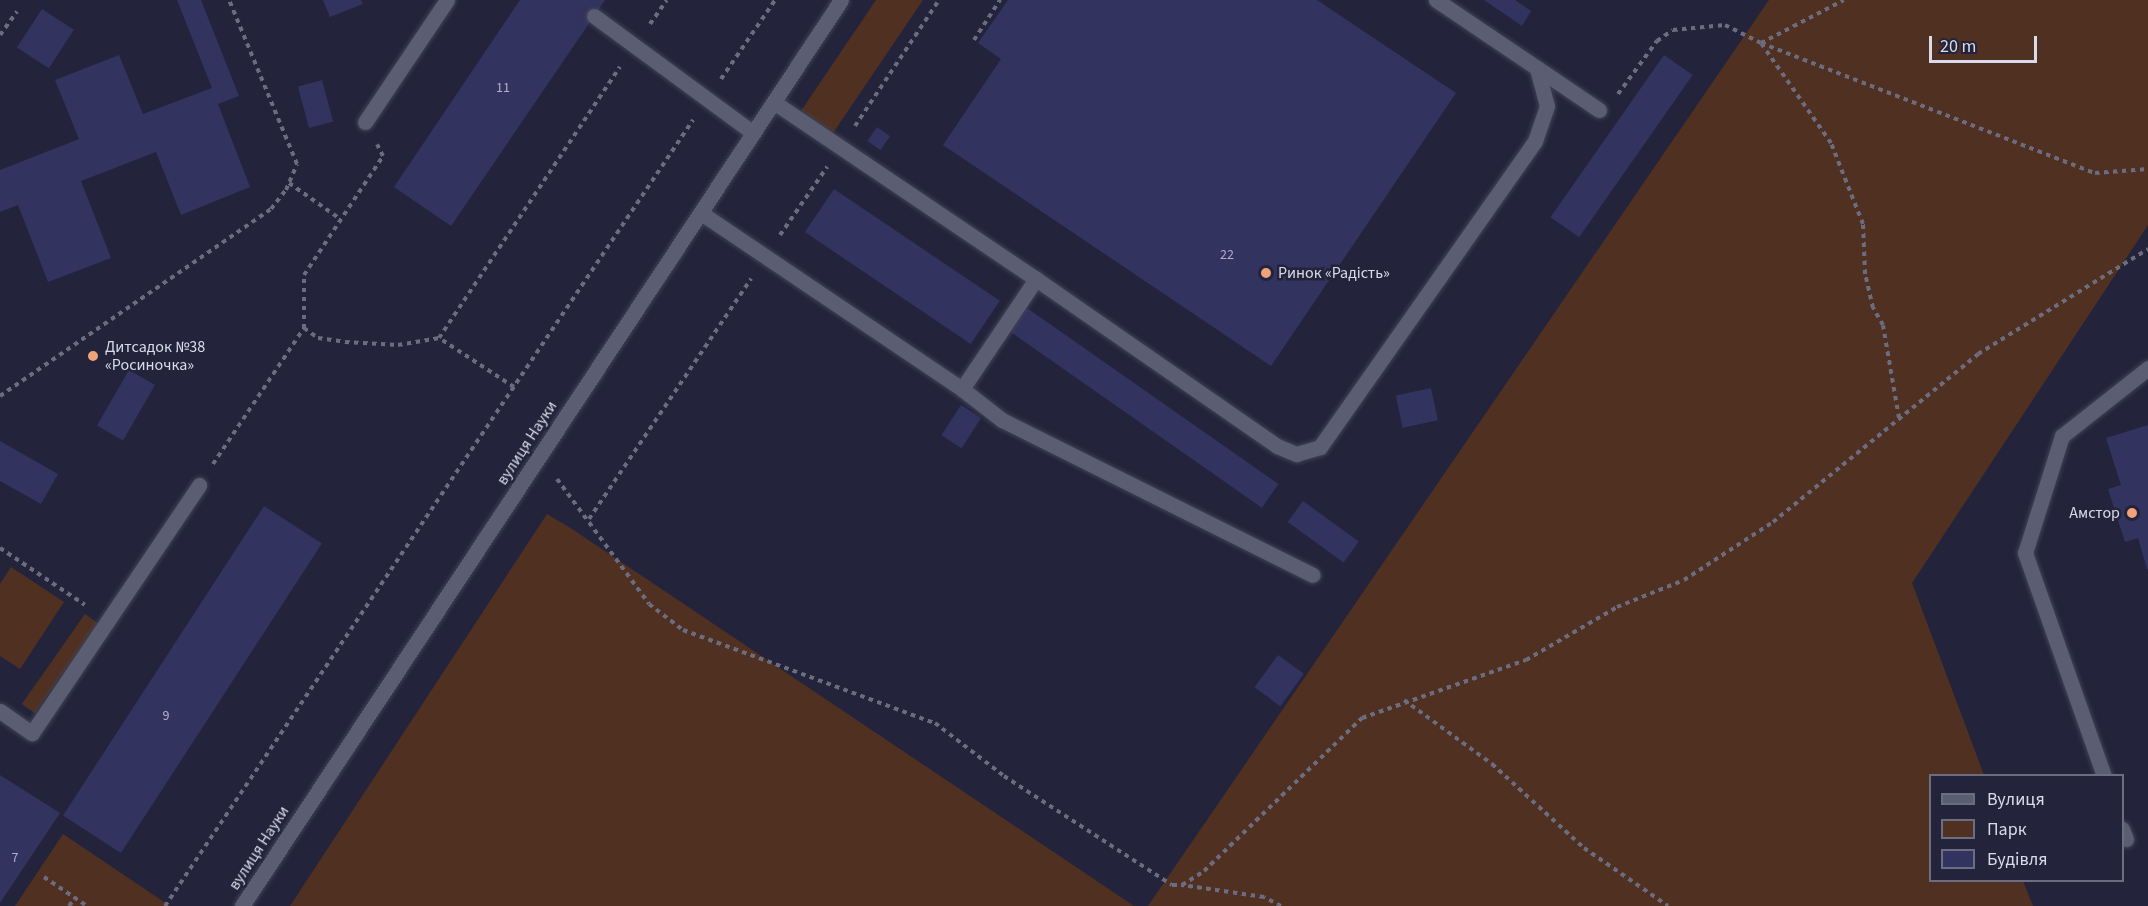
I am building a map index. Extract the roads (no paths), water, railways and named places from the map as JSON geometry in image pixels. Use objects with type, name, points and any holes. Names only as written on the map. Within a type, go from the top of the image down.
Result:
[{"type":"street","points":[[365,122],[447,0]]},
{"type":"street","name":"вулиця Науки","points":[[242,906],[842,0]]},
{"type":"street","points":[[1436,0],[1599,110]]},
{"type":"street","points":[[594,16],[753,134]]},
{"type":"street","points":[[774,102],[1036,279],[1277,446],[1296,454],[1320,447],[1535,141],[1547,106],[1537,68]]},
{"type":"street","points":[[701,213],[962,389],[1002,420],[1313,575]]},
{"type":"street","points":[[962,389],[1036,279]]},
{"type":"street","points":[[2102,774],[2025,553],[2062,436],[2148,368]]},
{"type":"street","points":[[0,711],[32,733],[199,485]]},
{"type":"place","name":"Ринок «Радість»","points":[[1266,273]]},
{"type":"place","name":"Дитсадок №38 «Росиночка»","points":[[93,356]]},
{"type":"place","name":"Амстор","points":[[2132,513]]}]
